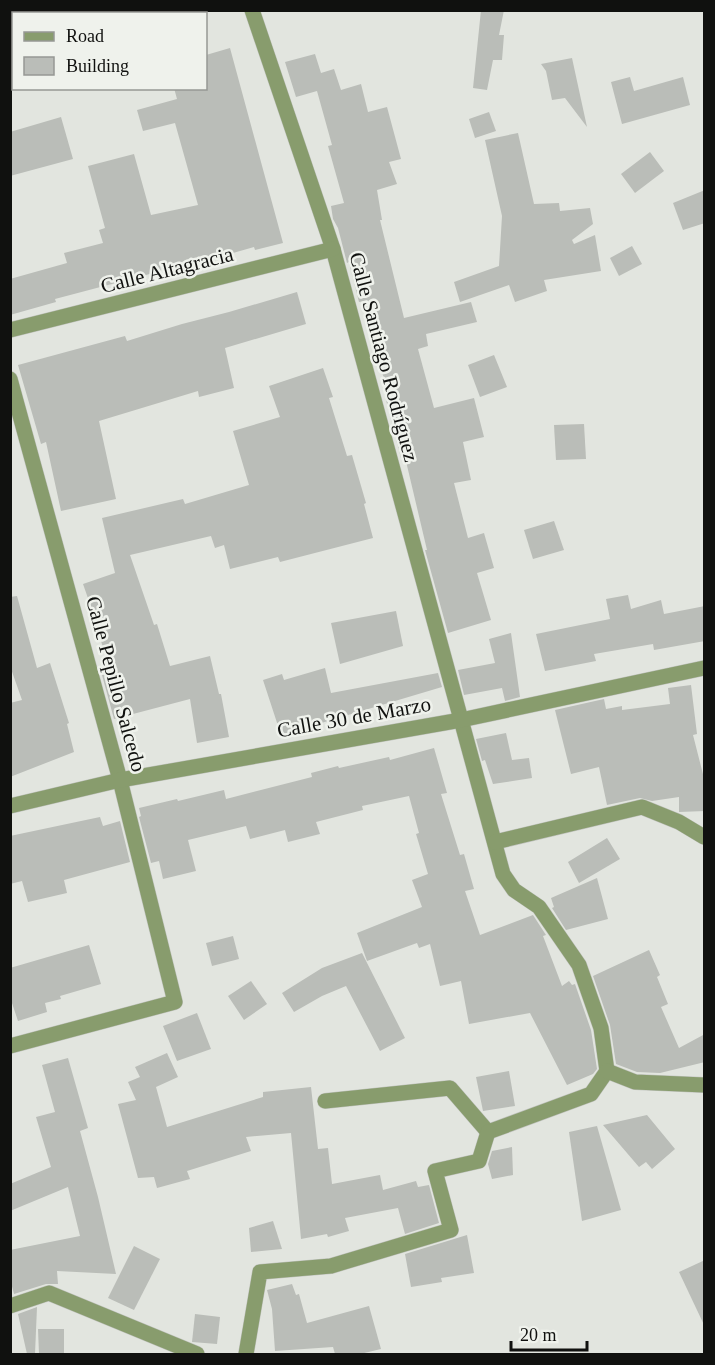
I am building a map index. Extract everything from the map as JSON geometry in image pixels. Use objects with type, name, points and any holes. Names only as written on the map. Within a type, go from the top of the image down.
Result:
[{"type":"street","name":"Calle Santiago Rodríguez","points":[[252,10],[333,249],[503,874],[514,890],[539,907],[579,964],[601,1028],[607,1071]]},
{"type":"street","name":"Calle Altagracia","points":[[10,330],[333,249]]},
{"type":"street","name":"Calle Pepillo Salcedo","points":[[10,379],[120,780],[175,1002],[10,1046]]},
{"type":"street","name":"Calle 30 de Marzo","points":[[10,806],[120,780],[461,720],[705,668]]},
{"type":"street","points":[[495,842],[642,807],[679,822],[705,837]]},
{"type":"street","points":[[488,1132],[591,1094],[607,1071],[635,1082],[705,1085]]},
{"type":"street","points":[[325,1101],[450,1088],[488,1132]]},
{"type":"street","points":[[246,1354],[260,1272],[331,1266],[451,1230],[435,1171],[479,1161],[488,1132]]},
{"type":"street","points":[[10,1306],[49,1293],[197,1354]]},
{"type":"building","points":[[481,10],[504,10],[499,35],[504,35],[502,60],[493,60],[487,90],[473,88]]},
{"type":"building","points":[[230,48],[283,243],[255,250],[254,247],[219,257],[219,255],[160,266],[161,271],[55,299],[56,302],[10,315],[10,279],[67,263],[64,253],[103,243],[99,230],[105,228],[88,166],[134,154],[151,215],[198,205],[175,123],[143,131],[137,110],[177,99],[175,90],[207,90],[207,55]]},
{"type":"building","points":[[315,54],[321,73],[334,69],[341,90],[361,84],[368,112],[387,107],[401,159],[389,162],[397,184],[377,190],[382,220],[380,220],[404,318],[471,302],[477,322],[426,334],[428,346],[418,349],[434,408],[474,398],[484,437],[463,442],[471,480],[454,483],[468,538],[484,533],[494,568],[477,573],[491,620],[448,633],[425,550],[427,550],[405,457],[401,458],[385,396],[388,395],[364,301],[359,302],[349,262],[347,263],[338,228],[333,219],[331,206],[344,203],[328,146],[332,145],[317,91],[296,97],[285,62]]},
{"type":"building","points":[[572,58],[587,127],[565,98],[552,100],[546,71],[541,64]]},
{"type":"building","points":[[630,77],[634,91],[683,77],[690,105],[622,124],[611,82]]},
{"type":"building","points":[[489,112],[496,131],[475,138],[469,119]]},
{"type":"building","points":[[61,117],[73,159],[10,176],[10,132]]},
{"type":"building","points":[[518,133],[534,204],[559,203],[560,211],[590,208],[593,224],[572,240],[574,244],[595,235],[601,271],[544,280],[547,291],[515,302],[509,285],[460,302],[454,282],[499,266],[502,216],[485,140]]},
{"type":"building","points":[[650,152],[664,171],[635,193],[621,174]]},
{"type":"building","points":[[705,190],[705,223],[683,230],[673,203]]},
{"type":"building","points":[[632,246],[642,264],[619,276],[610,258]]},
{"type":"building","points":[[297,292],[306,324],[225,348],[234,388],[199,397],[198,391],[99,421],[116,499],[61,511],[46,442],[41,444],[18,365],[125,336],[127,341]]},
{"type":"building","points":[[494,355],[507,387],[480,397],[468,365]]},
{"type":"building","points":[[323,368],[333,397],[329,398],[347,456],[352,455],[373,538],[280,562],[278,557],[230,569],[224,545],[215,548],[211,536],[130,555],[154,625],[157,624],[170,666],[210,656],[219,694],[221,694],[229,737],[197,743],[190,699],[114,719],[102,675],[111,673],[101,641],[103,641],[83,584],[115,573],[102,518],[183,499],[185,504],[249,485],[233,431],[280,417],[269,386]]},
{"type":"building","points":[[584,424],[586,459],[556,460],[554,425]]},
{"type":"building","points":[[554,521],[564,550],[533,559],[524,530]]},
{"type":"building","points":[[628,595],[631,609],[661,600],[664,614],[705,606],[705,641],[654,650],[653,644],[594,654],[596,661],[545,671],[536,634],[610,619],[606,599]]},
{"type":"building","points":[[17,596],[37,668],[50,663],[69,723],[67,724],[74,752],[10,777],[10,703],[22,700],[10,666],[10,597]]},
{"type":"building","points":[[396,611],[403,646],[340,664],[331,623]]},
{"type":"building","points":[[511,633],[520,697],[505,701],[502,688],[464,695],[458,670],[495,663],[489,639]]},
{"type":"building","points":[[325,668],[331,693],[438,673],[442,687],[281,735],[263,680],[282,674],[284,680]]},
{"type":"building","points":[[691,685],[697,734],[693,735],[705,782],[705,811],[679,812],[679,797],[652,801],[640,798],[607,805],[599,767],[571,774],[555,710],[604,699],[606,709],[622,706],[622,710],[670,704],[668,688]]},
{"type":"building","points":[[506,733],[512,760],[529,758],[532,778],[493,784],[485,760],[482,761],[476,739]]},
{"type":"building","points":[[434,748],[447,793],[441,794],[460,855],[464,854],[474,889],[465,891],[480,935],[533,915],[546,935],[543,936],[562,986],[569,981],[572,985],[575,984],[591,1030],[597,1069],[593,1074],[567,1085],[530,1013],[469,1024],[461,981],[440,986],[430,944],[419,948],[417,943],[367,961],[357,933],[422,907],[412,880],[428,874],[416,834],[419,833],[409,796],[362,806],[363,810],[316,822],[320,834],[288,842],[285,830],[250,839],[246,826],[188,840],[196,871],[163,879],[159,861],[151,863],[139,817],[141,816],[139,808],[224,790],[226,799],[312,777],[311,773],[338,766],[339,768],[389,757],[390,760]]},
{"type":"building","points":[[100,817],[103,826],[120,821],[130,862],[64,880],[67,893],[28,902],[22,881],[10,884],[10,836]]},
{"type":"building","points":[[607,838],[620,859],[579,883],[568,862]]},
{"type":"building","points":[[597,878],[608,919],[566,930],[552,908],[554,907],[551,898]]},
{"type":"building","points":[[233,936],[239,959],[212,966],[206,943]]},
{"type":"building","points":[[89,945],[101,984],[60,996],[61,999],[45,1003],[47,1012],[18,1021],[10,997],[10,968]]},
{"type":"building","points":[[649,950],[660,975],[657,977],[668,1004],[661,1007],[679,1048],[705,1034],[705,1062],[660,1073],[637,1072],[616,1064],[610,1025],[593,976]]},
{"type":"building","points":[[362,953],[405,1038],[380,1051],[346,986],[294,1012],[282,993],[322,968]]},
{"type":"building","points":[[251,981],[267,1004],[244,1020],[228,996]]},
{"type":"building","points":[[197,1013],[211,1049],[177,1061],[163,1026]]},
{"type":"building","points":[[167,1053],[178,1077],[156,1087],[167,1127],[263,1097],[263,1092],[311,1087],[318,1149],[328,1148],[332,1184],[380,1175],[383,1190],[416,1181],[418,1187],[429,1185],[439,1223],[405,1234],[398,1208],[345,1218],[349,1231],[328,1237],[327,1234],[301,1239],[291,1133],[246,1137],[251,1151],[187,1171],[190,1179],[157,1188],[154,1177],[138,1178],[118,1104],[136,1100],[128,1082],[140,1077],[135,1067]]},
{"type":"building","points":[[68,1058],[88,1128],[80,1131],[116,1274],[57,1271],[58,1284],[46,1284],[14,1294],[10,1279],[10,1250],[80,1236],[68,1187],[10,1211],[10,1184],[51,1167],[36,1117],[55,1112],[42,1065]]},
{"type":"building","points":[[509,1071],[515,1106],[483,1111],[476,1077]]},
{"type":"building","points":[[647,1115],[675,1149],[652,1169],[646,1162],[639,1167],[603,1125]]},
{"type":"building","points":[[597,1126],[621,1210],[582,1221],[569,1132]]},
{"type":"building","points":[[512,1147],[513,1175],[492,1179],[488,1164],[492,1151]]},
{"type":"building","points":[[273,1221],[282,1249],[251,1252],[249,1228]]},
{"type":"building","points":[[467,1235],[474,1273],[441,1278],[442,1282],[411,1287],[405,1254]]},
{"type":"building","points":[[134,1246],[160,1259],[134,1310],[108,1298]]},
{"type":"building","points":[[705,1260],[705,1327],[679,1272]]},
{"type":"building","points":[[292,1284],[296,1295],[299,1294],[307,1323],[369,1306],[381,1349],[360,1354],[335,1354],[333,1347],[275,1351],[272,1309],[267,1290]]},
{"type":"building","points":[[37,1307],[35,1354],[27,1354],[18,1314]]},
{"type":"building","points":[[195,1314],[220,1317],[217,1344],[192,1342]]},
{"type":"building","points":[[38,1329],[64,1329],[64,1354],[39,1354]]}]
